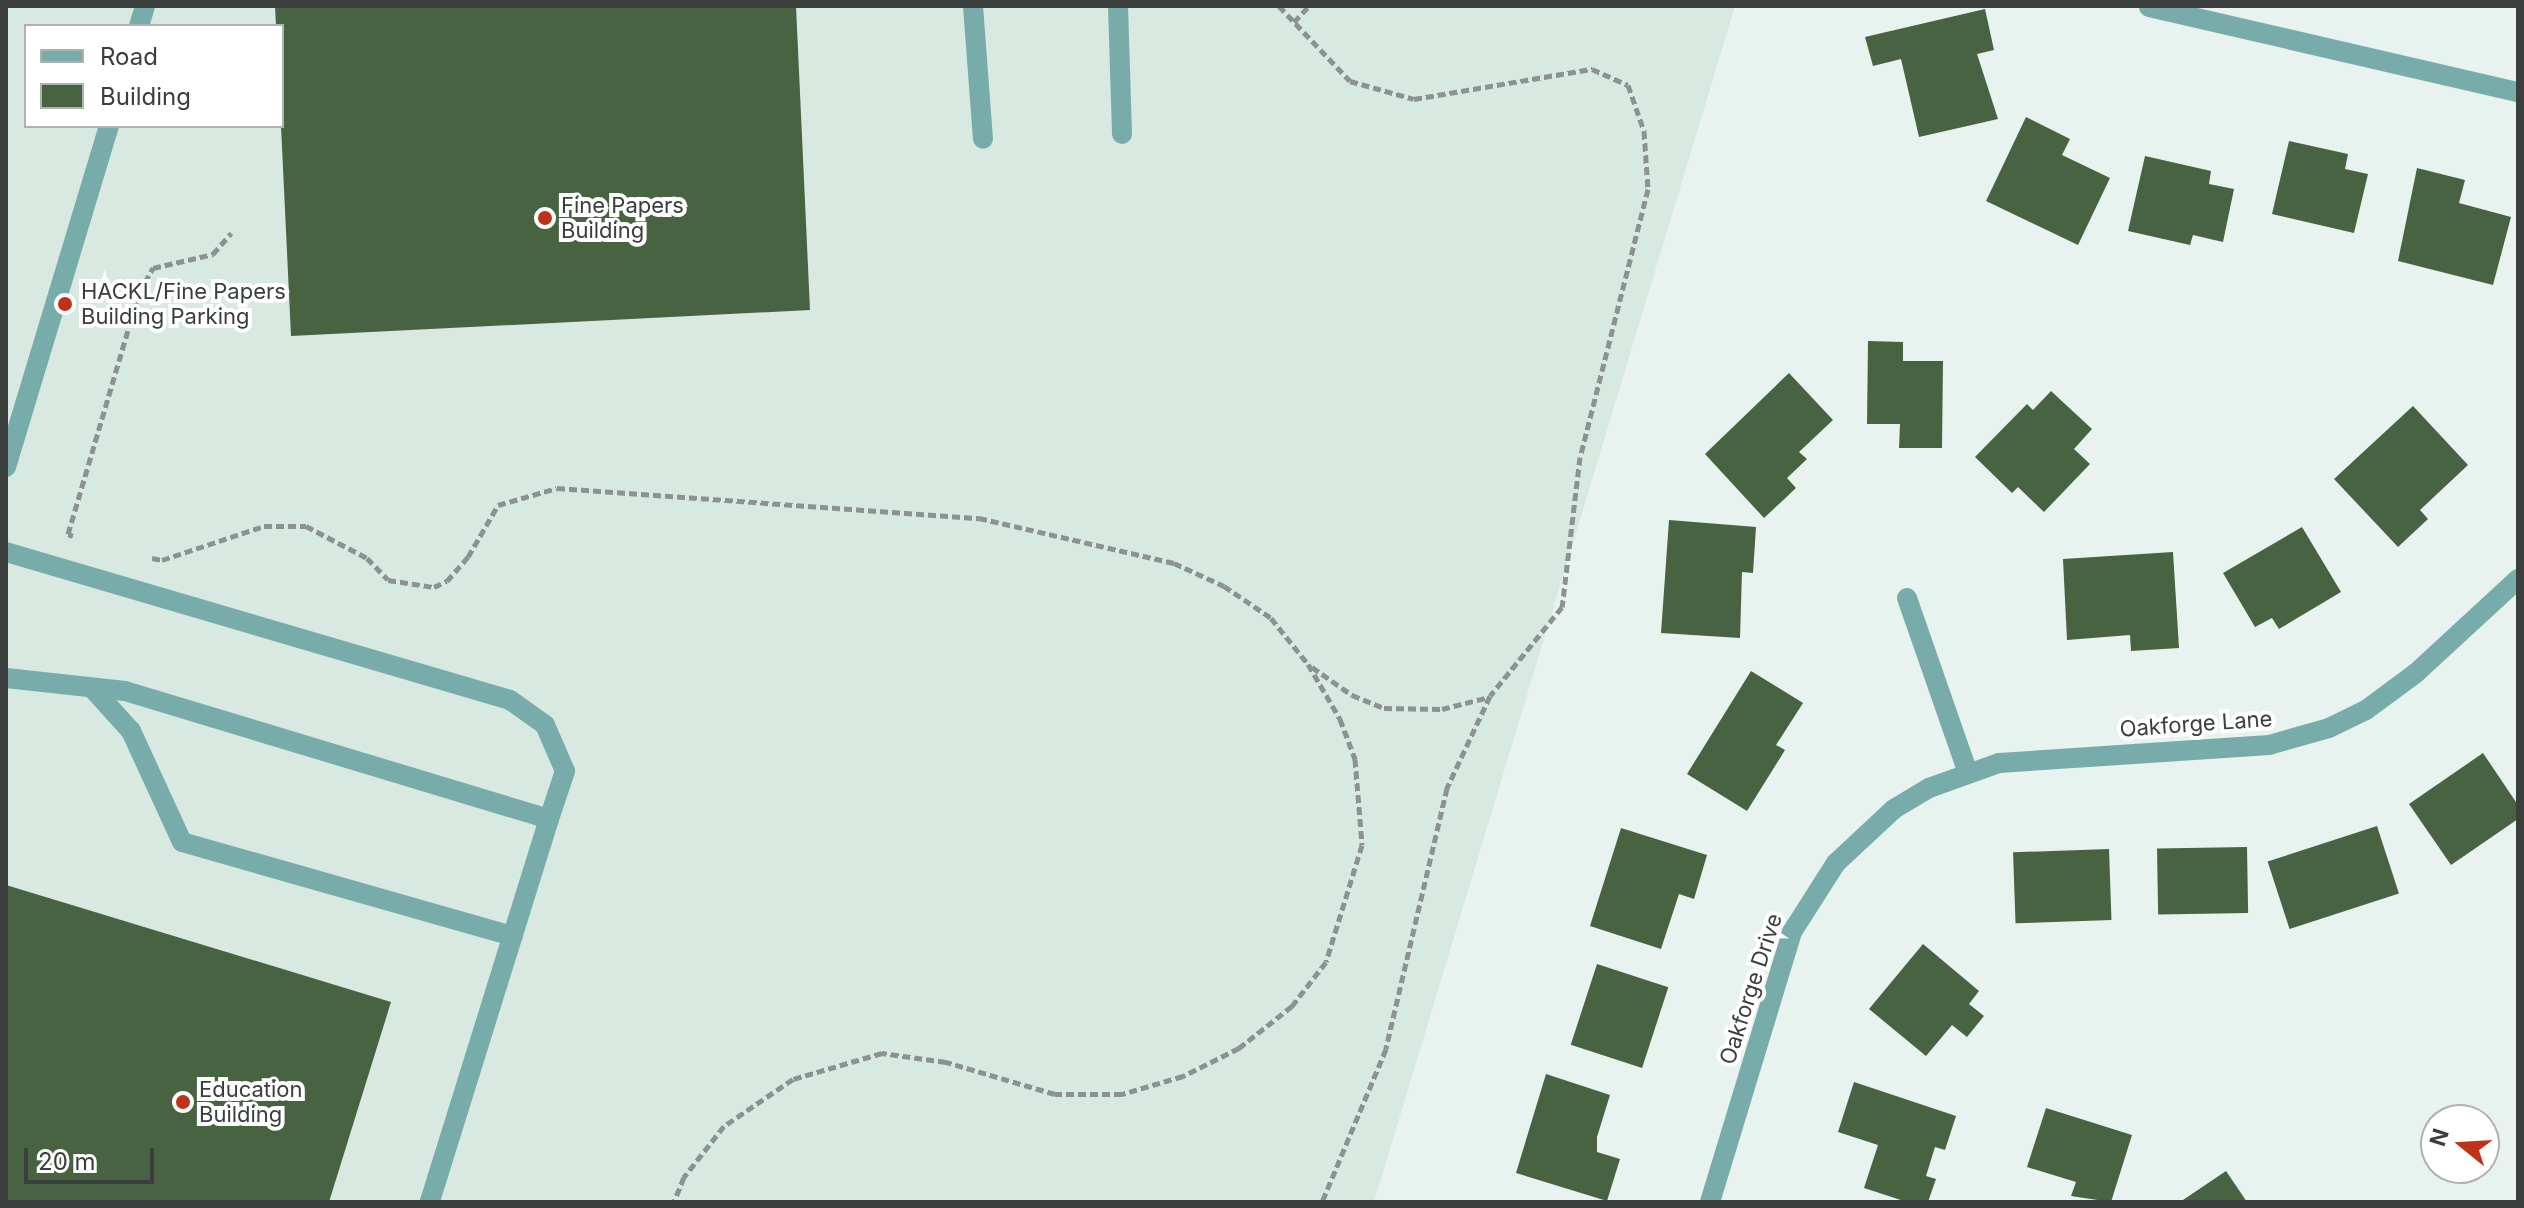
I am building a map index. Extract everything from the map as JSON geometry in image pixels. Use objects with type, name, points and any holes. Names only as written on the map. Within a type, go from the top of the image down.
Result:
[{"type":"street","points":[[973,6],[983,139]]},
{"type":"street","points":[[1118,6],[1122,134]]},
{"type":"street","points":[[2149,7],[2518,92]]},
{"type":"street","points":[[6,467],[108,128]]},
{"type":"street","points":[[6,552],[510,700],[545,725],[565,771],[430,1202]]},
{"type":"street","name":"Oakforge Lane","points":[[1968,773],[2024,759],[2269,745],[2329,728],[2366,710],[2416,673],[2518,579]]},
{"type":"street","points":[[1907,598],[1968,773]]},
{"type":"street","points":[[6,678],[125,691],[549,819]]},
{"type":"street","points":[[93,689],[131,731],[182,842],[513,936]]},
{"type":"street","name":"Oakforge Drive","points":[[1710,1202],[1779,969],[1811,896],[1836,863],[1894,809],[1968,773]]},
{"type":"path","points":[[1279,6],[1350,81],[1414,99],[1592,69],[1628,85],[1644,131],[1648,189],[1580,457],[1562,607],[1490,696],[1447,788],[1386,1049],[1322,1202]]},
{"type":"path","points":[[1294,22],[1309,6]]},
{"type":"path","points":[[83,539],[68,534],[139,293],[153,268],[213,254],[231,233]]},
{"type":"path","points":[[139,556],[162,560],[264,526],[306,526],[367,558],[388,580],[434,587],[447,581],[468,557],[498,505],[557,488],[979,518],[1174,563],[1224,586],[1271,618],[1308,664],[1340,719],[1355,759],[1362,845],[1326,962],[1292,1006],[1239,1048],[1183,1076],[1122,1094],[1055,1094],[946,1062],[882,1053],[793,1079],[724,1126],[684,1177],[674,1202]]},
{"type":"path","points":[[1308,664],[1352,695],[1384,708],[1442,709],[1490,696]]},
{"type":"shaded area","points":[[6,6],[1735,6],[1374,1202],[6,1202]]},
{"type":"building","name":"Fine Papers Building","points":[[275,6],[796,6],[810,310],[291,336],[281,128],[284,128],[284,24],[276,24]]},
{"type":"building","points":[[1985,9],[1994,50],[1977,54],[1998,119],[1919,137],[1901,59],[1873,66],[1865,37]]},
{"type":"building","points":[[2026,117],[2070,139],[2062,155],[2110,178],[2078,245],[1986,201]]},
{"type":"building","points":[[2289,141],[2348,154],[2345,169],[2368,174],[2354,233],[2272,214]]},
{"type":"building","points":[[2145,156],[2211,171],[2209,184],[2234,189],[2223,242],[2193,235],[2190,245],[2128,231]]},
{"type":"building","points":[[2417,168],[2465,180],[2459,203],[2511,217],[2493,285],[2398,261]]},
{"type":"building","points":[[1868,341],[1903,342],[1903,361],[1943,361],[1942,448],[1899,448],[1900,424],[1867,424]]},
{"type":"building","points":[[1789,373],[1833,420],[1799,452],[1807,459],[1787,478],[1796,488],[1764,518],[1705,454]]},
{"type":"building","points":[[2051,391],[2092,429],[2074,449],[2090,464],[2044,512],[2018,487],[2012,493],[1975,457],[2027,404],[2033,410]]},
{"type":"building","points":[[2413,406],[2468,465],[2420,510],[2428,519],[2398,547],[2334,479]]},
{"type":"building","points":[[1669,520],[1756,527],[1753,573],[1742,572],[1740,638],[1661,633]]},
{"type":"building","points":[[2302,527],[2341,592],[2279,629],[2272,618],[2255,627],[2223,573]]},
{"type":"building","points":[[2173,552],[2179,648],[2131,651],[2130,635],[2067,640],[2063,559]]},
{"type":"building","points":[[1751,671],[1803,703],[1776,745],[1785,750],[1747,811],[1687,774]]},
{"type":"building","points":[[2483,753],[2518,805],[2518,819],[2451,865],[2409,804]]},
{"type":"building","points":[[2377,826],[2399,894],[2290,929],[2268,862]]},
{"type":"building","points":[[1621,828],[1707,855],[1694,899],[1679,894],[1661,949],[1590,926]]},
{"type":"building","points":[[2247,847],[2248,913],[2158,915],[2157,849]]},
{"type":"building","points":[[2109,849],[2111,920],[2016,923],[2013,852]]},
{"type":"building","name":"Education Building","points":[[6,885],[391,1002],[329,1202],[6,1202]]},
{"type":"building","points":[[1923,944],[1979,991],[1969,1004],[1984,1016],[1967,1037],[1952,1025],[1926,1056],[1869,1009]]},
{"type":"building","points":[[1597,964],[1668,987],[1642,1068],[1571,1045]]},
{"type":"building","points":[[1546,1074],[1610,1095],[1597,1137],[1597,1152],[1620,1159],[1607,1201],[1516,1173]]},
{"type":"building","points":[[1854,1082],[1956,1116],[1945,1150],[1935,1147],[1926,1176],[1936,1179],[1928,1202],[1907,1202],[1864,1188],[1878,1145],[1838,1132]]},
{"type":"building","points":[[2046,1108],[2132,1135],[2111,1202],[2071,1196],[2076,1182],[2027,1167]]},
{"type":"building","points":[[2226,1171],[2247,1202],[2180,1202]]},
{"type":"place","name":"Fine Papers Building","points":[[545,218]]},
{"type":"place","name":"HACKL/Fine Papers Building Parking","points":[[65,304]]},
{"type":"place","name":"Education Building","points":[[183,1102]]}]
